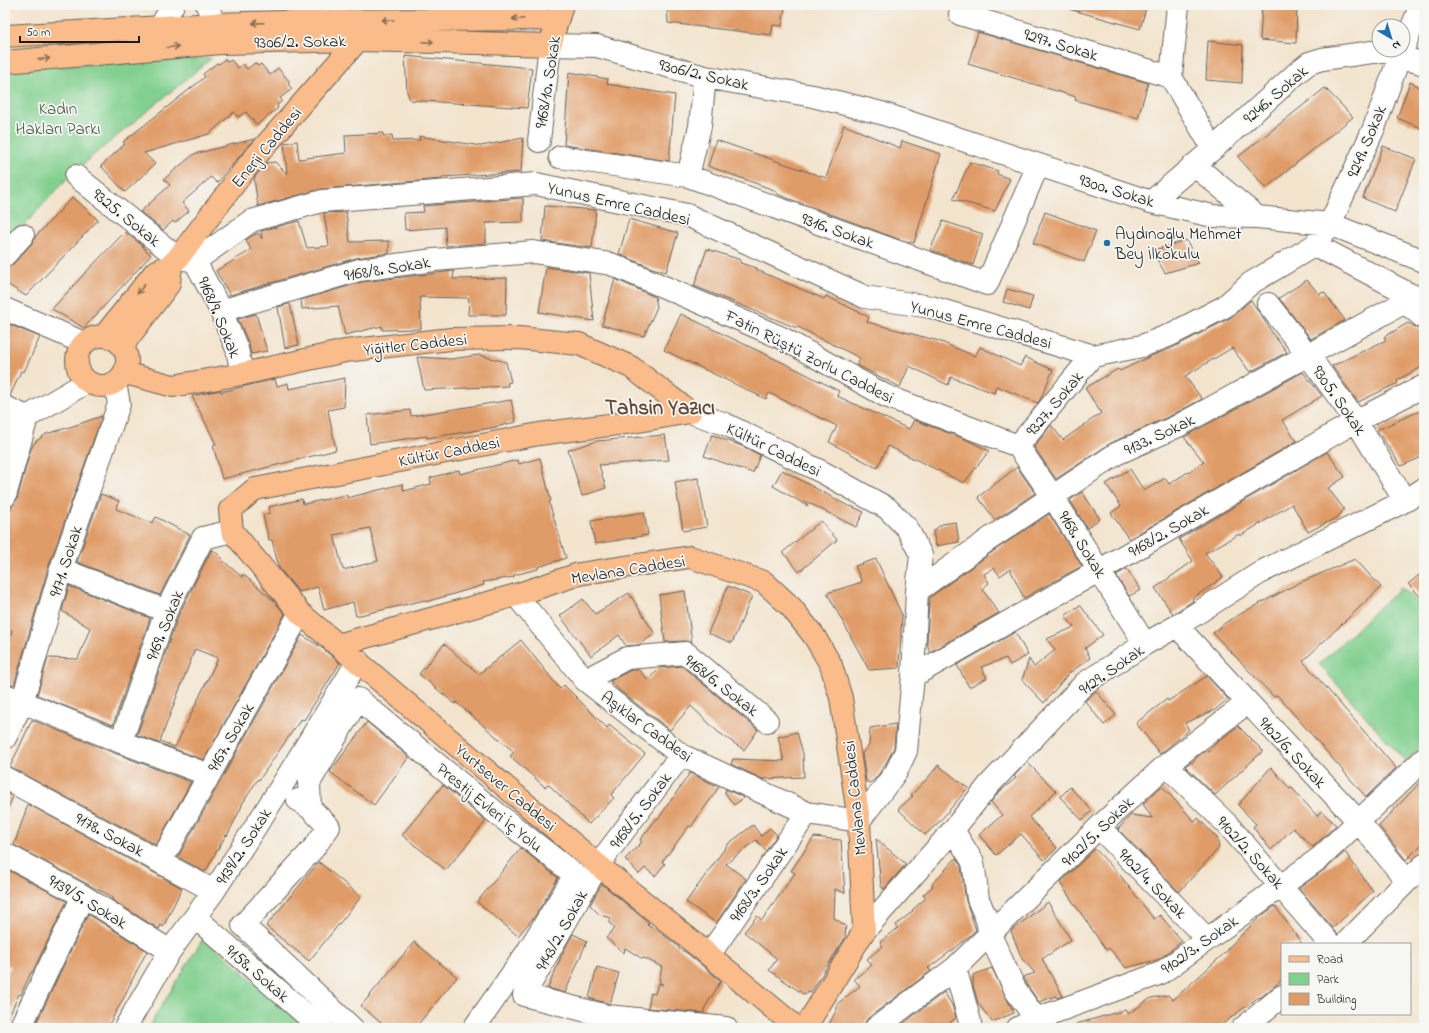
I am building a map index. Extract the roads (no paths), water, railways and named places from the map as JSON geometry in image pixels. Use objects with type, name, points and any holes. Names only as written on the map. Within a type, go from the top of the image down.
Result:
[{"type":"main road","name":"9306/2. Sokak","points":[[5,36],[215,24],[317,13],[538,19],[559,14]]},
{"type":"main road","name":"9168/10. Sokak","points":[[550,45],[559,14]]},
{"type":"main road","name":"9306/2. Sokak","points":[[5,62],[215,24],[358,40],[550,45]]},
{"type":"main road","name":"Enerji Caddesi","points":[[181,261],[250,163],[358,40]]},
{"type":"main road","points":[[103,342],[127,359],[120,378],[108,386],[101,386],[87,382],[79,370],[77,356],[103,342],[168,284],[181,261]]},
{"type":"main road","name":"Yiğitler Caddesi","points":[[120,378],[173,386],[242,374],[345,351],[451,339],[519,338],[579,344],[586,347],[631,367],[690,412]]},
{"type":"main road","name":"Kültür Caddesi","points":[[232,531],[230,510],[255,489],[540,434],[633,422],[690,412]]},
{"type":"main road","name":"Yurtsever Caddesi","points":[[232,531],[300,613],[598,865],[796,1028]]},
{"type":"main road","name":"Mevlana Caddesi","points":[[337,645],[516,595],[579,574],[690,557],[764,582],[791,607],[814,636],[831,665],[841,698],[859,821],[864,931]]},
{"type":"main road","points":[[805,1028],[864,931]]},
{"type":"street","points":[[160,27],[173,5]]},
{"type":"street","name":"9297. Sokak","points":[[962,5],[960,14],[1171,77]]},
{"type":"street","points":[[1178,5],[1171,77],[1213,148]]},
{"type":"street","name":"9249. Sokak","points":[[1411,30],[1421,5]]},
{"type":"street","name":"9306/2. Sokak","points":[[559,14],[597,46]]},
{"type":"street","name":"9306/2. Sokak","points":[[550,45],[597,46],[706,77],[812,96]]},
{"type":"street","name":"9168/10. Sokak","points":[[539,141],[550,45]]},
{"type":"street","name":"9246. Sokak","points":[[1151,202],[1309,63],[1322,59],[1371,52]]},
{"type":"street","name":"9246. Sokak","points":[[1411,57],[1424,64]]},
{"type":"street","name":"9249. Sokak","points":[[1330,224],[1374,128],[1400,58]]},
{"type":"street","points":[[688,176],[700,126],[706,77]]},
{"type":"street","name":"9300. Sokak","points":[[812,96],[881,113],[1151,202],[1212,216],[1256,217],[1330,224],[1424,261]]},
{"type":"street","name":"9316. Sokak","points":[[560,157],[688,176],[987,284],[1038,165]]},
{"type":"street","points":[[1194,165],[1256,217]]},
{"type":"street","name":"9325. Sokak","points":[[76,176],[181,261]]},
{"type":"street","name":"Yunus Emre Caddesi","points":[[181,261],[251,221],[322,201],[536,184],[687,215],[865,297],[931,307],[1091,356],[1142,346],[1170,335],[1224,307],[1251,284],[1315,245],[1330,224]]},
{"type":"street","points":[[5,255],[23,235]]},
{"type":"street","points":[[1315,245],[1413,298],[1424,318]]},
{"type":"street","name":"9168/8. Sokak","points":[[221,311],[359,270],[434,260],[533,252]]},
{"type":"street","name":"Fatin Rüştü Zorlu Caddesi","points":[[533,252],[611,264],[782,338],[886,396],[1018,446]]},
{"type":"street","name":"9168/9. Sokak","points":[[181,261],[221,311],[237,349],[242,374]]},
{"type":"street","name":"9133. Sokak","points":[[917,591],[988,540],[1116,454],[1178,426],[1413,298]]},
{"type":"street","name":"9305. Sokak","points":[[1268,304],[1308,355],[1356,421],[1419,493]]},
{"type":"street","points":[[5,309],[103,342]]},
{"type":"street","name":"9327. Sokak","points":[[1018,446],[1091,356]]},
{"type":"street","name":"9171. Sokak","points":[[5,738],[14,699],[119,404],[120,378]]},
{"type":"street","points":[[5,438],[27,417],[87,382]]},
{"type":"street","name":"9168/2. Sokak","points":[[912,676],[1100,570],[1356,421],[1424,386]]},
{"type":"street","points":[[5,407],[27,417]]},
{"type":"street","name":"Kültür Caddesi","points":[[690,412],[725,424],[824,473],[887,508],[907,528],[921,555],[917,591],[906,750],[896,772],[859,821]]},
{"type":"street","points":[[5,496],[27,417]]},
{"type":"street","name":"9168. Sokak","points":[[1018,446],[1100,570],[1145,644]]},
{"type":"street","name":"9129. Sokak","points":[[864,931],[989,785],[1085,683],[1263,571],[1419,493]]},
{"type":"street","name":"9169. Sokak","points":[[121,742],[166,611],[204,538],[232,531]]},
{"type":"street","points":[[61,569],[166,611]]},
{"type":"street","name":"Aşıklar Caddesi","points":[[516,595],[585,680],[681,755],[807,813],[859,821]]},
{"type":"street","name":"9167. Sokak","points":[[161,862],[300,613]]},
{"type":"street","name":"9102/6. Sokak","points":[[1176,626],[1358,821],[1407,881]]},
{"type":"street","name":"9168/6. Sokak","points":[[585,680],[627,658],[686,653],[767,721]]},
{"type":"street","name":"9139/2. Sokak","points":[[125,1028],[170,951],[214,891],[281,787],[358,661]]},
{"type":"street","points":[[14,699],[121,742],[209,775]]},
{"type":"street","name":"Prestij Evleri İç Yolu","points":[[310,808],[309,783],[358,699],[500,816],[575,875],[526,954],[474,1028]]},
{"type":"street","name":"9102/5. Sokak","points":[[876,1028],[955,968],[1099,826],[1166,765],[1247,703]]},
{"type":"street","name":"9168/5. Sokak","points":[[598,865],[681,755]]},
{"type":"street","name":"9102/3. Sokak","points":[[1033,1025],[1161,973],[1321,857],[1424,759]]},
{"type":"street","name":"9102/2. Sokak","points":[[1166,765],[1228,825],[1329,943]]},
{"type":"street","name":"9178. Sokak","points":[[5,778],[214,891]]},
{"type":"street","points":[[281,787],[310,808],[329,827],[313,849],[243,925],[352,1028]]},
{"type":"street","name":"9168/3. Sokak","points":[[709,955],[807,813]]},
{"type":"street","name":"9102/4. Sokak","points":[[1099,826],[1207,939]]},
{"type":"street","points":[[952,830],[973,862],[978,899],[987,920],[990,935],[1033,1025]]},
{"type":"street","name":"9139/5. Sokak","points":[[5,854],[83,896],[170,951]]},
{"type":"street","name":"9143/2. Sokak","points":[[598,865],[524,995],[603,1022]]},
{"type":"street","points":[[1346,943],[1407,881],[1424,866]]},
{"type":"street","points":[[20,1028],[83,896]]},
{"type":"street","name":"9158. Sokak","points":[[195,917],[321,1028]]},
{"type":"street","points":[[955,968],[970,1022],[970,1028]]},
{"type":"street","points":[[1243,1028],[1281,997]]},
{"type":"street","points":[[603,1022],[726,1028]]},
{"type":"street","points":[[5,1024],[13,1028]]},
{"type":"place","name":"Aydınoğlu Mehmet Bey İlkokulu","points":[[1107,243]]},
{"type":"district","name":"Tahsin Yazıcı","points":[[660,407]]},
{"type":"park label","name":"Kadın Hakları Parkı","points":[[58,118]]}]
